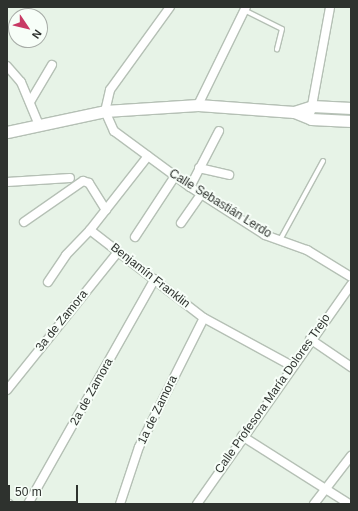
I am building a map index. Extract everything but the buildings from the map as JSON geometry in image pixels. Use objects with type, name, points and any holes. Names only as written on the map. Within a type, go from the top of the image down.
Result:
[{"type":"street","points":[[105,111],[110,90],[170,7]]},
{"type":"street","points":[[311,119],[330,7]]},
{"type":"street","points":[[198,105],[245,9]]},
{"type":"street","points":[[7,66],[30,102],[39,125]]},
{"type":"street","points":[[30,102],[52,66]]},
{"type":"street","points":[[7,132],[105,111],[198,105],[294,112],[311,119],[351,122]]},
{"type":"street","points":[[294,112],[312,106],[351,108]]},
{"type":"street","name":"Calle Sebastián Lerdo","points":[[105,111],[114,131],[190,187],[265,234],[306,250],[351,277]]},
{"type":"street","points":[[190,187],[219,131]]},
{"type":"street","points":[[48,282],[66,254],[90,230],[148,156]]},
{"type":"street","points":[[199,168],[229,175]]},
{"type":"street","points":[[135,237],[175,176]]},
{"type":"street","points":[[7,182],[70,178]]},
{"type":"street","points":[[24,222],[83,181],[89,183],[106,210]]},
{"type":"street","points":[[181,223],[201,194]]},
{"type":"street","name":"Benjamín Franklin","points":[[90,230],[204,318],[292,366]]},
{"type":"street","name":"3a de Zamora","points":[[7,390],[118,252]]},
{"type":"street","name":"2a de Zamora","points":[[28,504],[154,279]]},
{"type":"street","name":"Calle Profesora María Dolores Trejo","points":[[197,504],[242,436],[310,339],[351,285]]},
{"type":"street","name":"1a de Zamora","points":[[120,504],[139,447],[204,318]]},
{"type":"street","points":[[310,339],[351,366]]},
{"type":"street","points":[[242,436],[350,504]]},
{"type":"street","points":[[314,504],[351,456]]},
{"type":"lane","points":[[245,9],[282,29],[277,49]]},
{"type":"lane","points":[[280,240],[323,161]]}]
